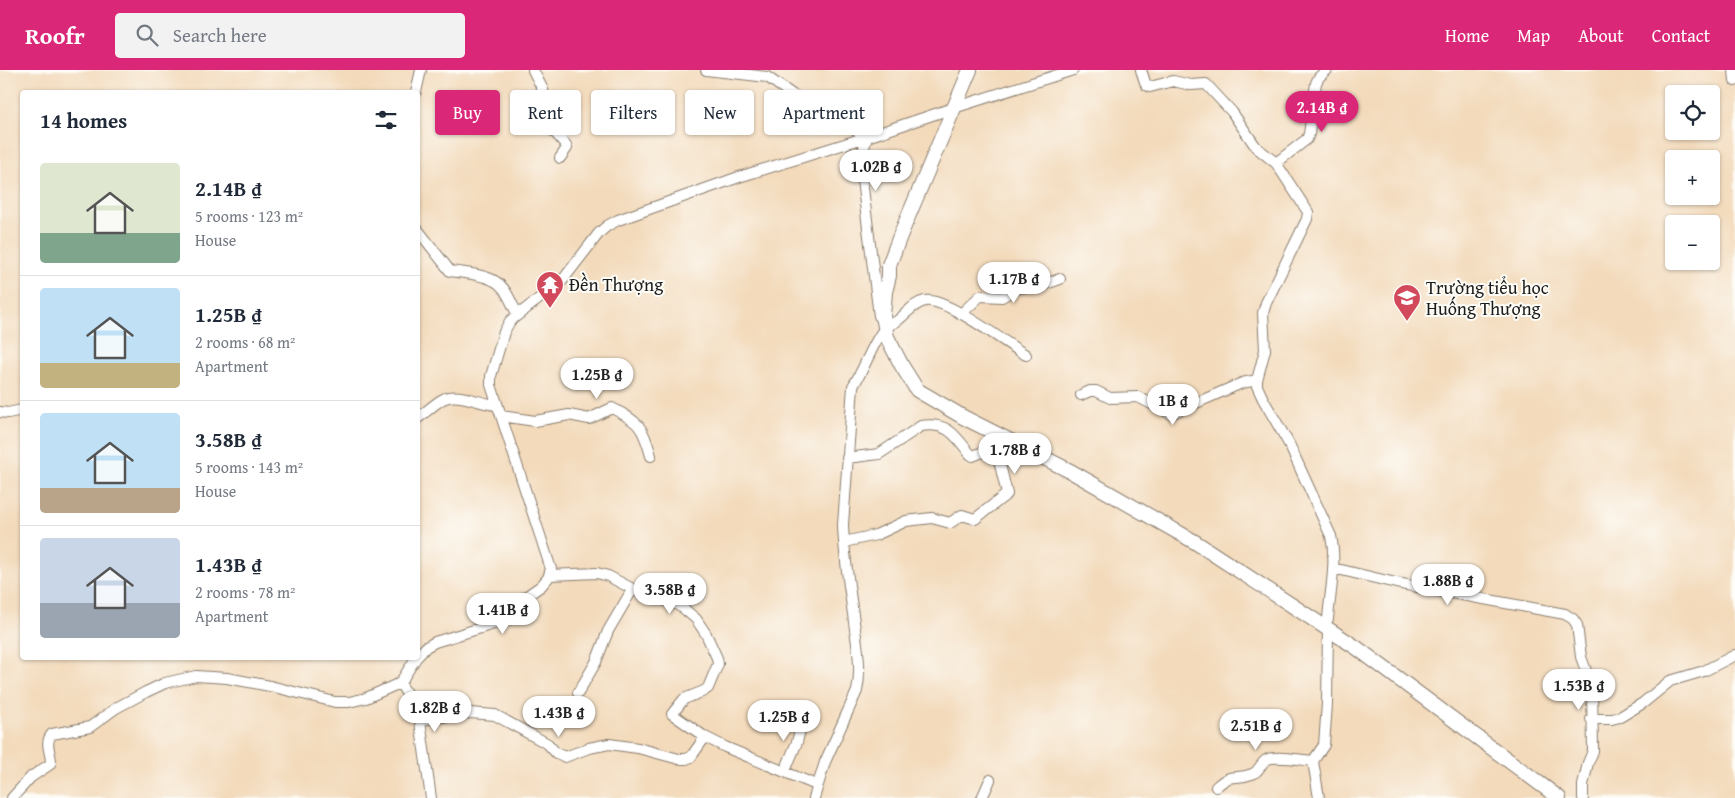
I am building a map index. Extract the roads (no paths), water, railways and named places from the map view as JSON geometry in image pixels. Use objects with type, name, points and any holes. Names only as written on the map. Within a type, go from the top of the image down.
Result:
[{"type":"highway","points":[[970,70],[905,238],[896,267],[889,276],[885,292],[883,316],[887,337],[914,384],[923,384],[971,412],[1028,440],[1208,542],[1328,624],[1559,798]]},
{"type":"highway","points":[[956,107],[975,70]]},
{"type":"highway","points":[[1328,624],[1374,651],[1571,798]]},
{"type":"street","points":[[416,90],[421,70]]},
{"type":"street","points":[[533,70],[544,90],[551,128],[567,148],[560,158]]},
{"type":"street","points":[[706,70],[765,74],[793,95],[843,121],[867,137]]},
{"type":"street","points":[[420,654],[426,647],[435,642],[510,619],[521,600],[541,586],[550,575],[542,541],[496,405],[491,385],[491,376],[504,332],[510,321],[562,281],[577,259],[607,226],[618,220],[738,177],[1073,70]]},
{"type":"street","points":[[1140,70],[1146,85],[1150,87],[1178,81],[1191,86],[1206,84],[1232,112],[1256,147],[1276,163],[1309,216],[1266,303],[1263,313],[1265,350],[1257,380],[1263,399],[1289,444],[1331,536],[1333,546],[1324,745],[1313,761],[1319,798]]},
{"type":"street","points":[[1276,163],[1307,139],[1316,83],[1319,77],[1327,70]]},
{"type":"street","points":[[1734,70],[1735,81]]},
{"type":"street","points":[[867,137],[861,159],[861,172],[878,316],[885,327]]},
{"type":"street","points":[[420,233],[450,271],[484,276],[498,282],[507,293],[517,314]]},
{"type":"street","points":[[961,314],[980,296],[1002,297],[1016,288],[1043,285],[1060,280]]},
{"type":"street","points":[[814,798],[816,785],[831,746],[857,691],[859,681],[860,661],[843,525],[853,386],[885,327],[896,322],[921,303],[928,301],[935,302],[961,314],[1026,355]]},
{"type":"street","points":[[1081,396],[1090,391],[1096,391],[1110,398],[1138,397],[1171,414],[1218,392],[1242,383],[1257,380]]},
{"type":"street","points":[[420,416],[443,398],[451,396],[458,396],[485,405],[496,405]]},
{"type":"street","points":[[501,416],[535,421],[569,415],[589,419],[612,408],[638,424],[645,435],[651,456]]},
{"type":"street","points":[[0,412],[8,413],[20,410]]},
{"type":"street","points":[[844,542],[876,535],[906,521],[932,518],[950,523],[962,515],[975,519],[1007,494],[996,452],[990,449],[974,456],[970,454],[953,432],[945,428],[921,426],[879,454],[847,458]]},
{"type":"street","points":[[1333,568],[1396,583],[1565,614],[1573,619],[1577,626],[1581,657],[1592,687],[1593,751],[1583,785],[1583,798]]},
{"type":"street","points":[[550,575],[597,573],[619,581],[632,590],[646,596],[672,602],[683,608],[696,619],[706,634],[718,664],[708,688],[704,692],[684,699],[672,714],[705,737],[753,760],[785,771],[816,785]]},
{"type":"street","points":[[578,692],[596,662],[608,631],[632,590]]},
{"type":"street","points":[[1592,720],[1620,718],[1670,681],[1704,672],[1735,655]]},
{"type":"street","points":[[12,798],[31,777],[51,762],[48,744],[52,734],[90,727],[128,701],[165,683],[196,676],[208,676],[270,686],[335,702],[349,702],[366,698],[400,683],[415,660]]},
{"type":"street","points":[[400,683],[417,709],[421,720],[431,798]]},
{"type":"street","points":[[785,771],[800,730],[794,712]]},
{"type":"street","points":[[421,720],[470,713],[495,715],[548,744],[556,753],[565,757],[589,748],[609,744],[638,748],[679,759],[686,759],[691,757],[705,737]]},
{"type":"street","points":[[1216,787],[1227,777],[1252,774],[1258,770],[1265,760],[1272,758],[1313,761]]},
{"type":"street","points":[[982,798],[990,780]]},
{"type":"place","name":"Đền Thượng","points":[[550,309]]},
{"type":"place","name":"Trường tiểu học Huống Thượng","points":[[1407,322]]}]
